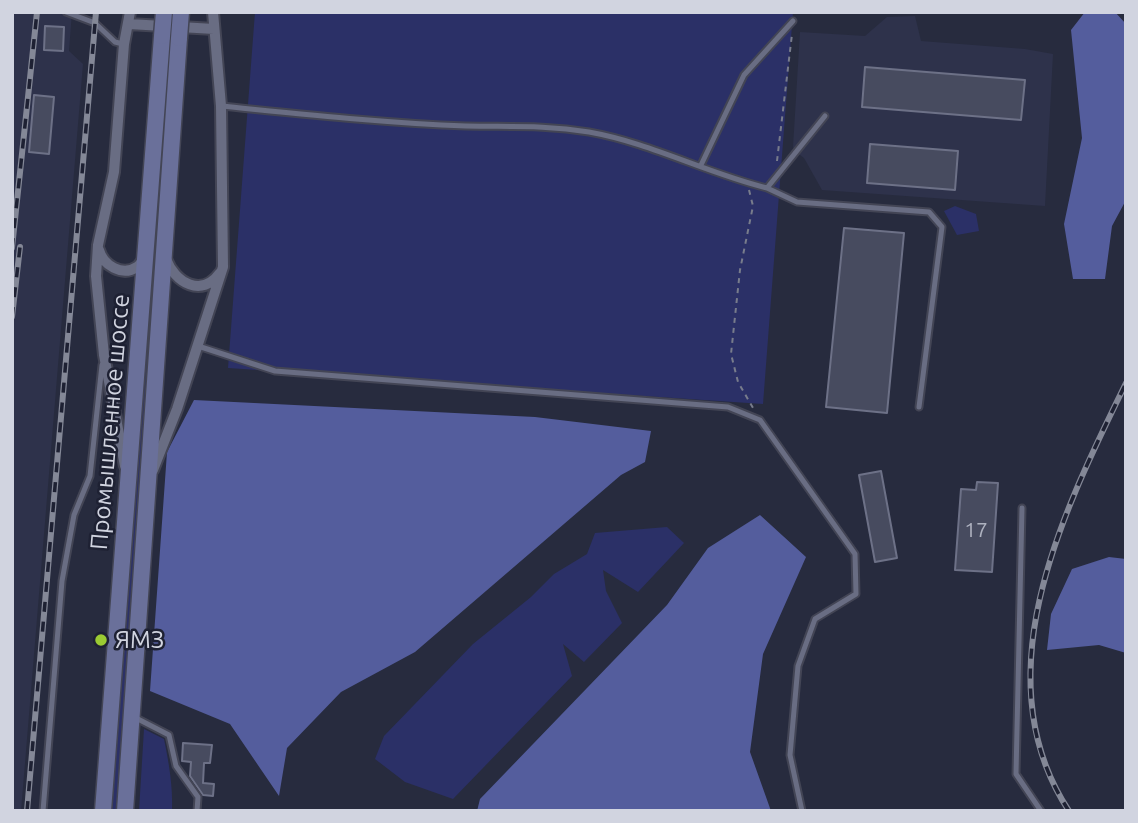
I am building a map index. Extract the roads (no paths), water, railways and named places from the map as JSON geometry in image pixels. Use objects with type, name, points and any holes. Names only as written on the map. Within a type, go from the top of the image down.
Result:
[{"type":"main road","points":[[164,12],[170,37]]},
{"type":"main road","points":[[170,37],[181,12]]},
{"type":"main road","name":"Промышленное шоссе","points":[[125,811],[165,255],[170,37]]},
{"type":"main road","name":"Промышленное шоссе","points":[[103,811],[146,255],[170,37]]},
{"type":"street","points":[[150,480],[177,408],[223,267],[221,106],[213,12]]},
{"type":"street","points":[[127,480],[104,355],[96,276],[98,245],[114,172],[124,44],[129,18],[214,29]]},
{"type":"street","points":[[98,245],[101,258],[110,267],[124,270],[137,267],[146,255]]},
{"type":"street","points":[[165,255],[170,271],[181,282],[191,285],[209,282],[217,277],[223,267]]},
{"type":"lane","points":[[66,12],[95,23],[115,42],[124,44]]},
{"type":"lane","points":[[701,165],[744,75],[793,21]]},
{"type":"lane","points":[[221,106],[384,121],[554,127],[631,142],[767,188],[797,202],[929,212],[942,227],[919,407]]},
{"type":"lane","points":[[767,188],[825,116]]},
{"type":"lane","points":[[197,345],[275,371],[728,407],[760,420],[855,554],[856,594],[815,618],[798,666],[790,755],[802,811]]},
{"type":"lane","points":[[43,811],[62,582],[74,515],[90,477],[104,355]]},
{"type":"lane","points":[[1022,508],[1016,774],[1041,811]]},
{"type":"lane","points":[[132,715],[169,735],[176,766],[198,797],[197,811]]},
{"type":"railway","points":[[12,248],[37,12]]},
{"type":"railway","points":[[27,811],[96,12]]},
{"type":"railway","points":[[12,317],[20,247]]},
{"type":"railway","points":[[1069,811],[1043,759],[1032,705],[1032,650],[1041,594],[1057,539],[1078,484],[1126,383]]},
{"type":"place","name":"ЯМЗ","points":[[101,640]]}]
